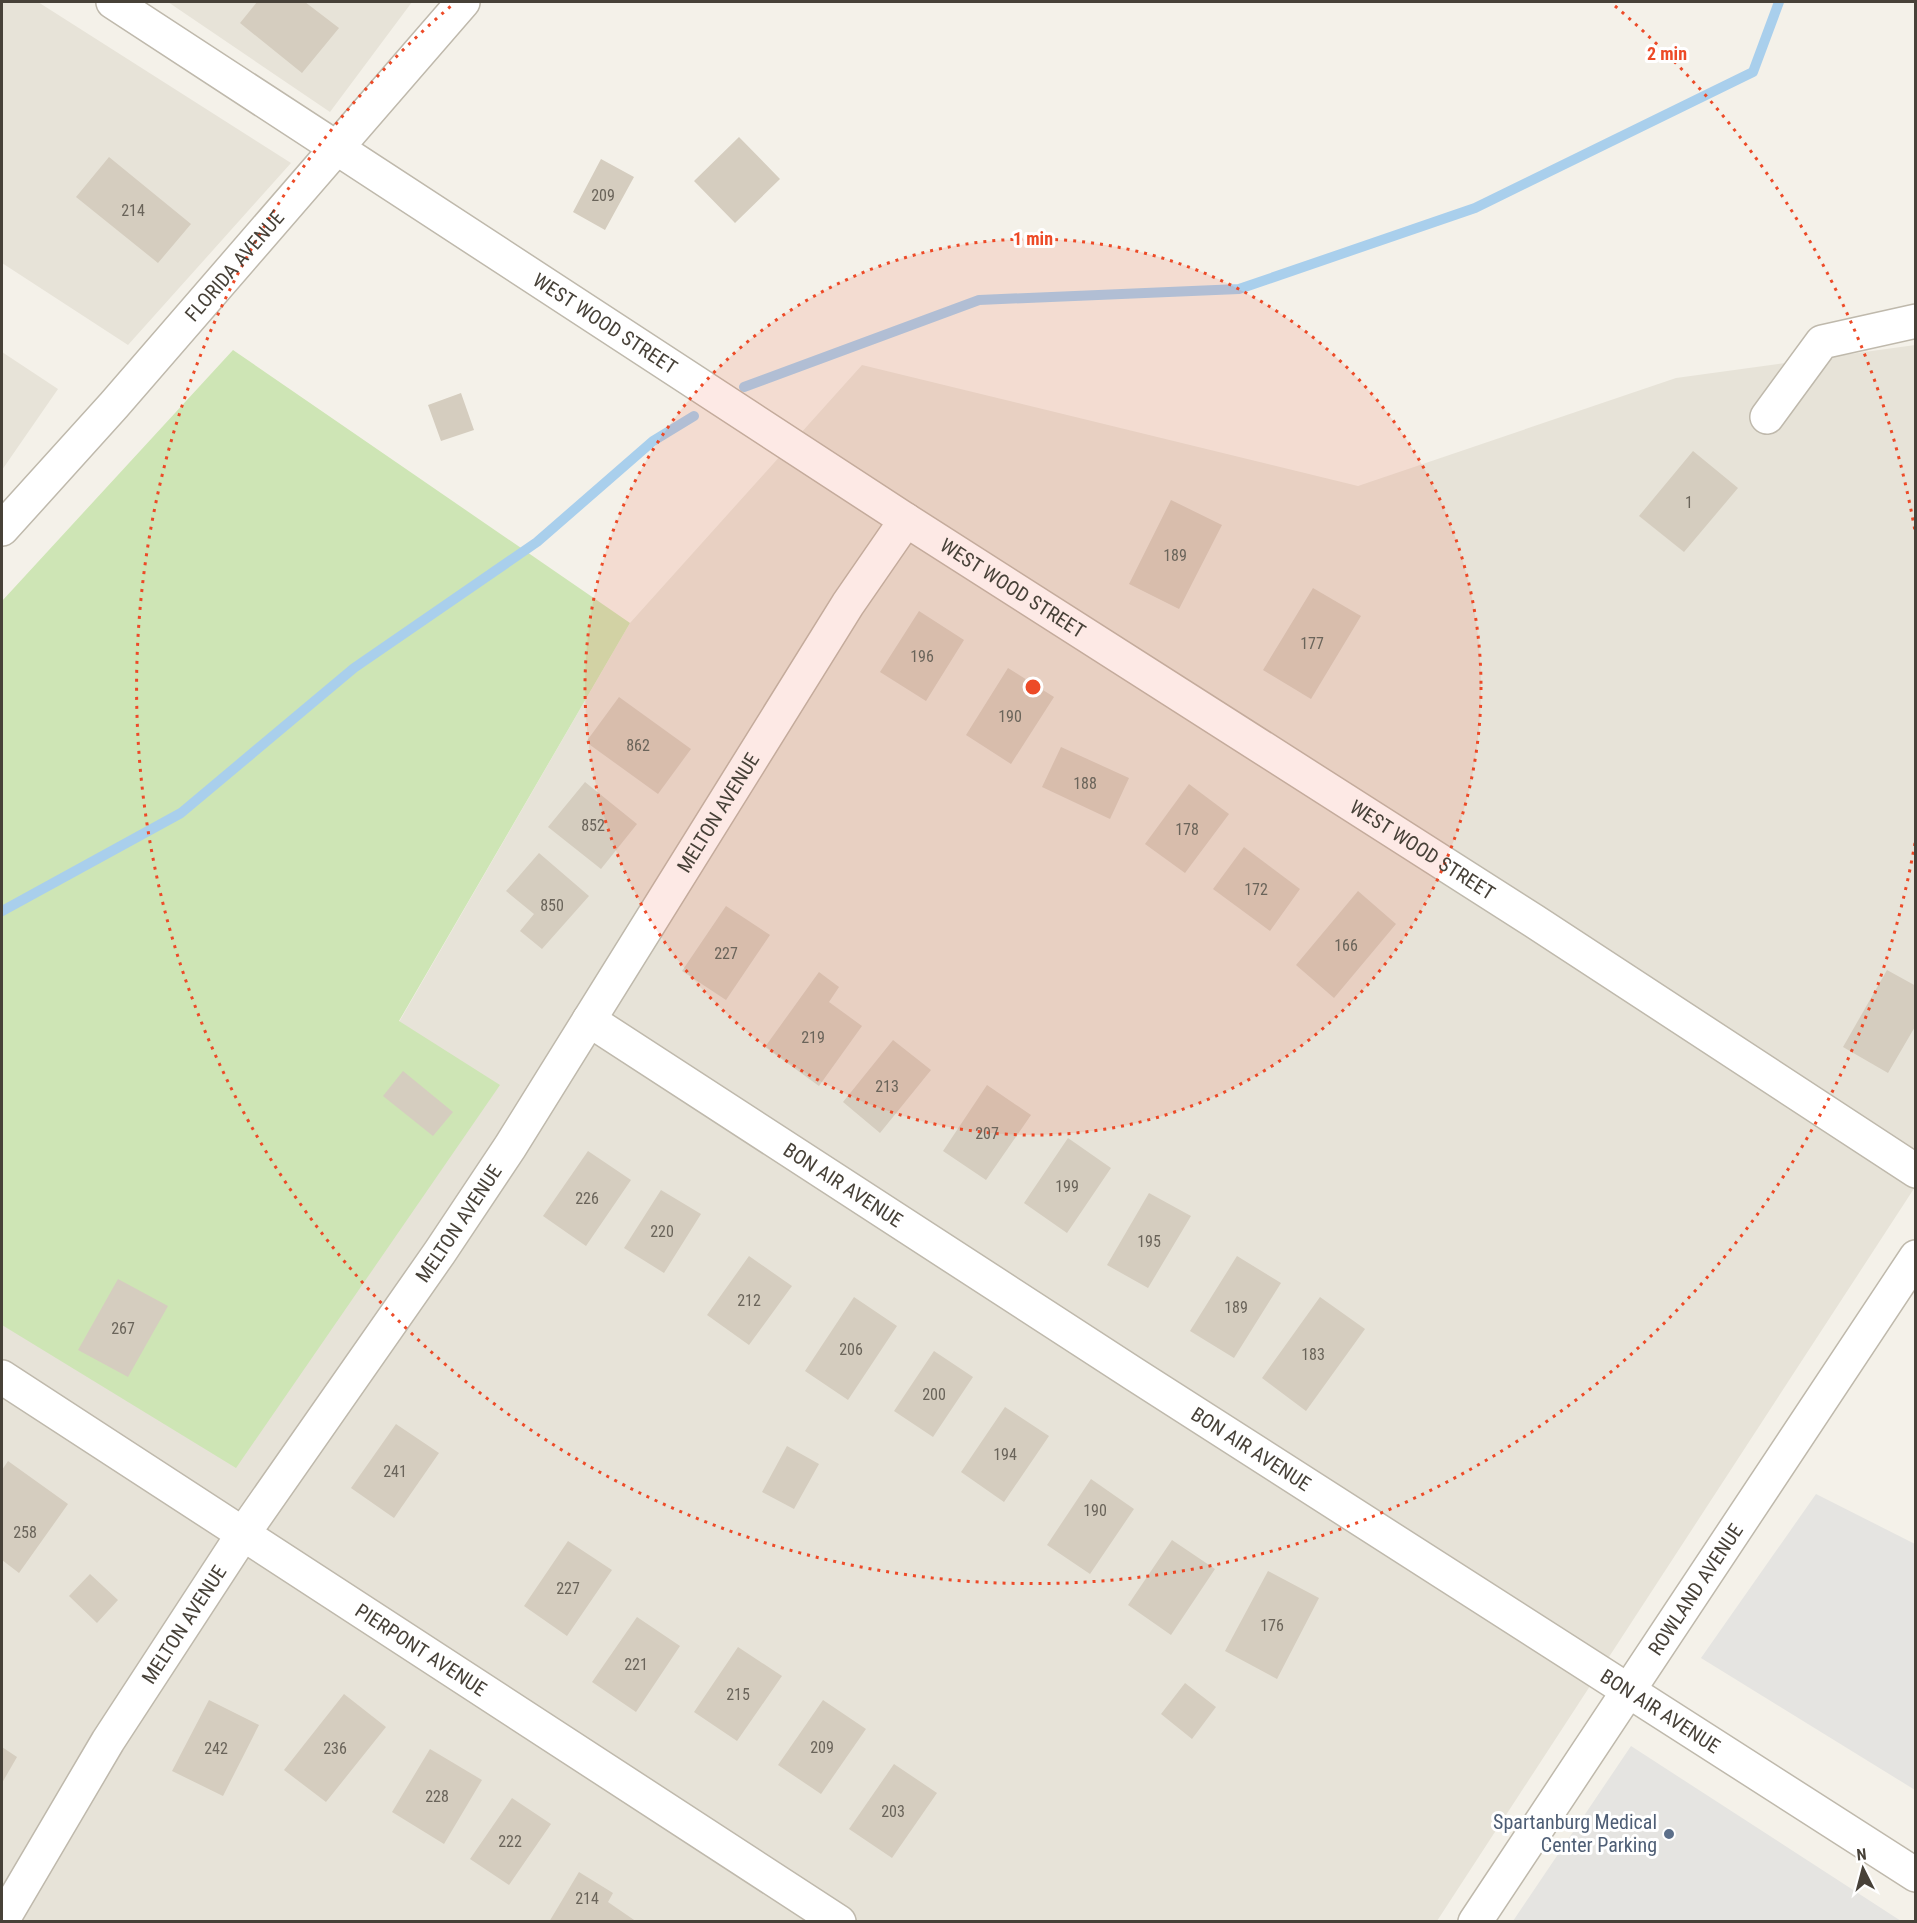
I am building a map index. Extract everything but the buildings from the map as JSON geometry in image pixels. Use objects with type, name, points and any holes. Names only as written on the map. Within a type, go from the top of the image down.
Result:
[{"type":"street","name":"WEST WOOD STREET","points":[[113,2],[906,520],[1534,921],[1916,1171]]},
{"type":"street","name":"FLORIDA AVENUE","points":[[2,529],[114,405],[463,2]]},
{"type":"street","points":[[1767,417],[1822,342],[1916,321]]},
{"type":"street","name":"MELTON AVENUE","points":[[2,1922],[108,1741],[243,1534],[440,1252],[589,1020],[848,604],[906,520]]},
{"type":"street","name":"BON AIR AVENUE","points":[[589,1020],[1124,1368],[1916,1875]]},
{"type":"street","name":"ROWLAND AVENUE","points":[[1475,1922],[1916,1257]]},
{"type":"street","name":"PIERPONT AVENUE","points":[[2,1377],[838,1922]]},
{"type":"shaded area","points":[[2,2],[38,2],[291,163],[128,345],[2,263]]},
{"type":"shaded area","points":[[168,2],[412,2],[330,112]]},
{"type":"shaded area","points":[[1915,345],[1915,1187],[1437,1921],[2,1921],[2,1130],[399,1022],[630,623],[862,365],[1358,486],[1676,378]]},
{"type":"shaded area","points":[[2,352],[58,389],[2,470]]},
{"type":"shaded area","points":[[1816,1494],[1915,1544],[1915,1790],[1701,1658]]},
{"type":"shaded area","name":"Spartanburg Medical Center Parking","points":[[1631,1746],[1901,1921],[1513,1921]]},
{"type":"green space","points":[[233,350],[630,623],[399,1021],[500,1085],[236,1468],[2,1325],[2,601]]},
{"type":"waterway","points":[[744,387],[979,300],[1239,289],[1475,208],[1753,72],[1779,2]]},
{"type":"waterway","points":[[2,911],[181,813],[354,668],[537,542],[653,441],[694,416]]},
{"type":"place","name":"Spartanburg Medical Center Parking","points":[[1669,1834]]}]
